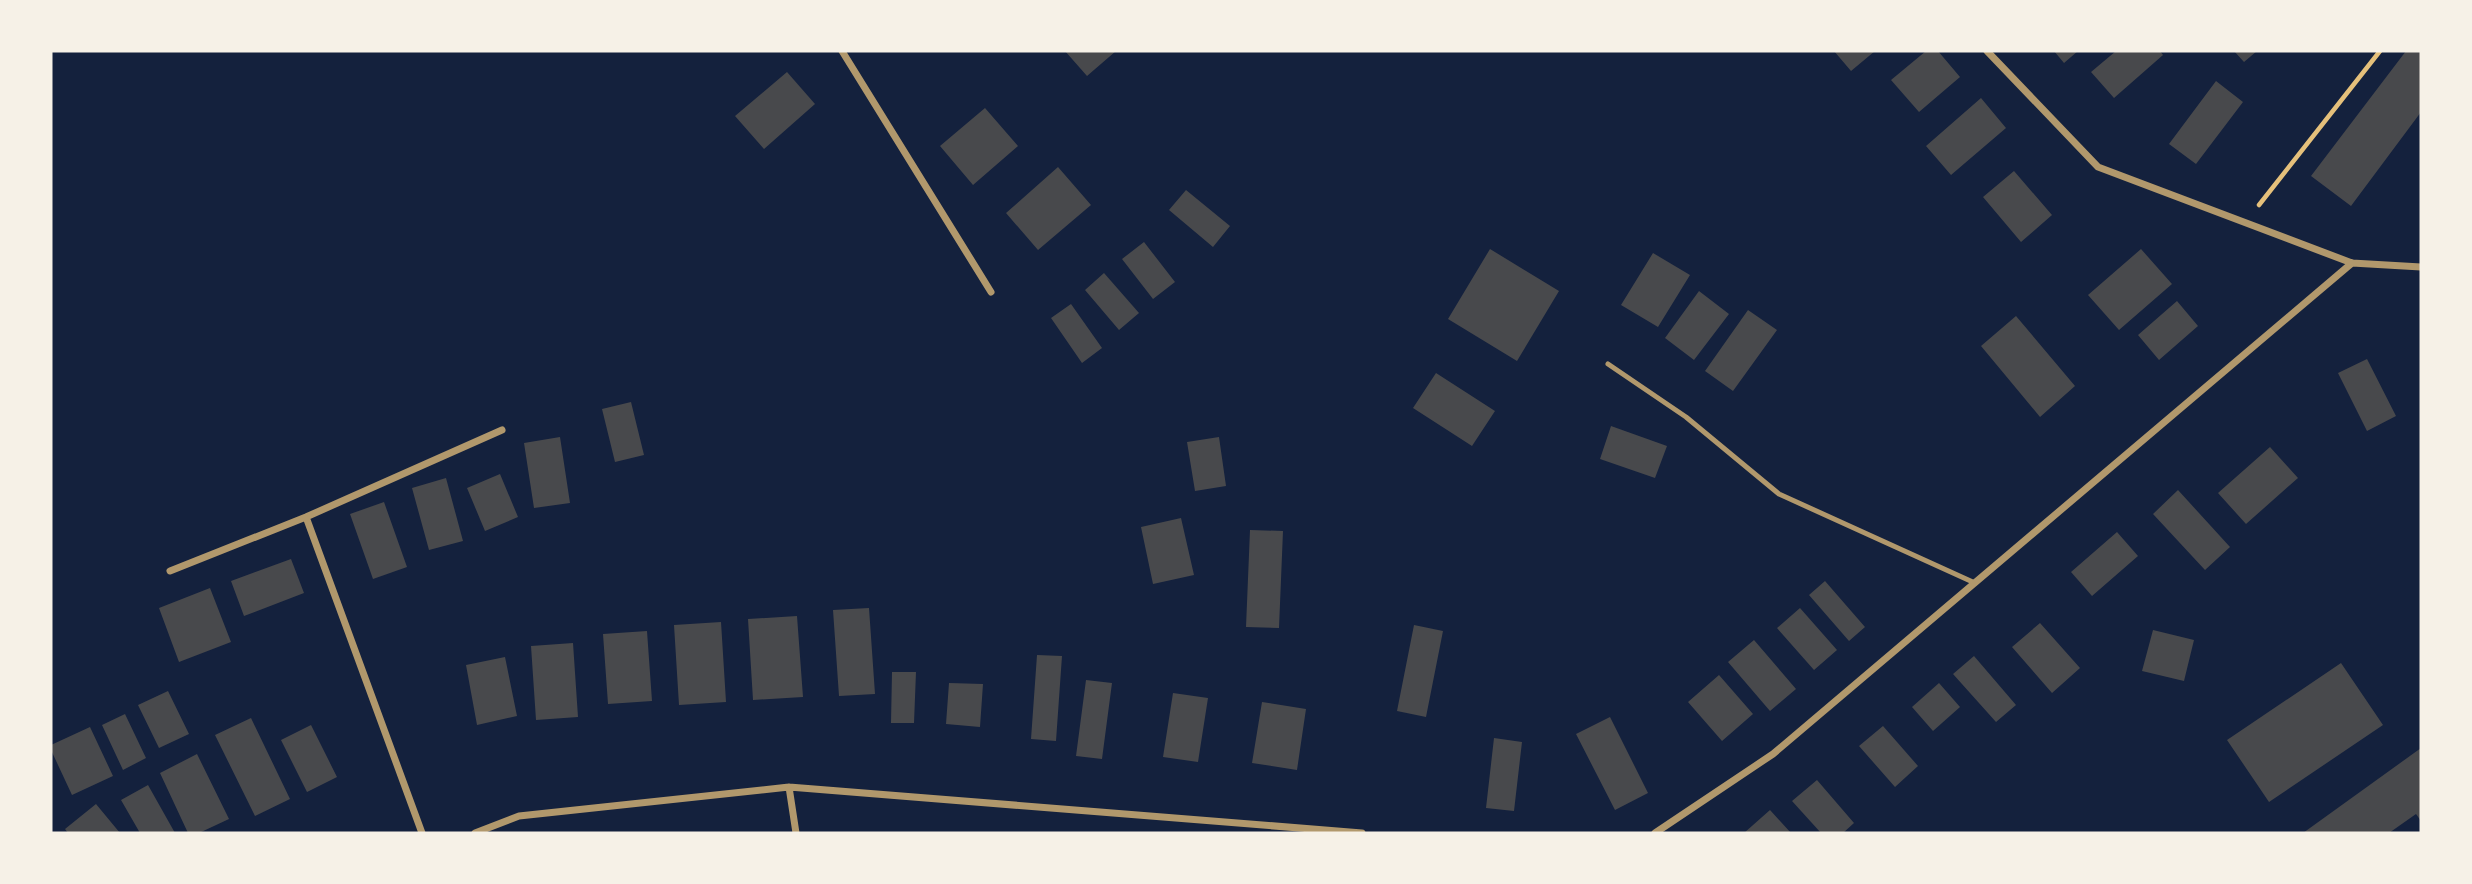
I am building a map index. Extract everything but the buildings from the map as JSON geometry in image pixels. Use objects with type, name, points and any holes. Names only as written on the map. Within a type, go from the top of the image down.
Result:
[{"type":"street","points":[[842,51],[991,292]]},
{"type":"street","points":[[1987,51],[2098,167],[2352,262],[2421,267]]},
{"type":"street","points":[[1656,833],[1773,754],[2352,262]]},
{"type":"street","points":[[170,571],[306,517],[502,430]]},
{"type":"street","points":[[306,517],[422,833]]},
{"type":"street","points":[[475,833],[519,816],[789,787],[1362,833]]},
{"type":"street","points":[[789,787],[796,833]]},
{"type":"lane","points":[[1608,364],[1686,417],[1779,494],[1975,583]]},
{"type":"path","points":[[2246,223],[2380,51]]}]
